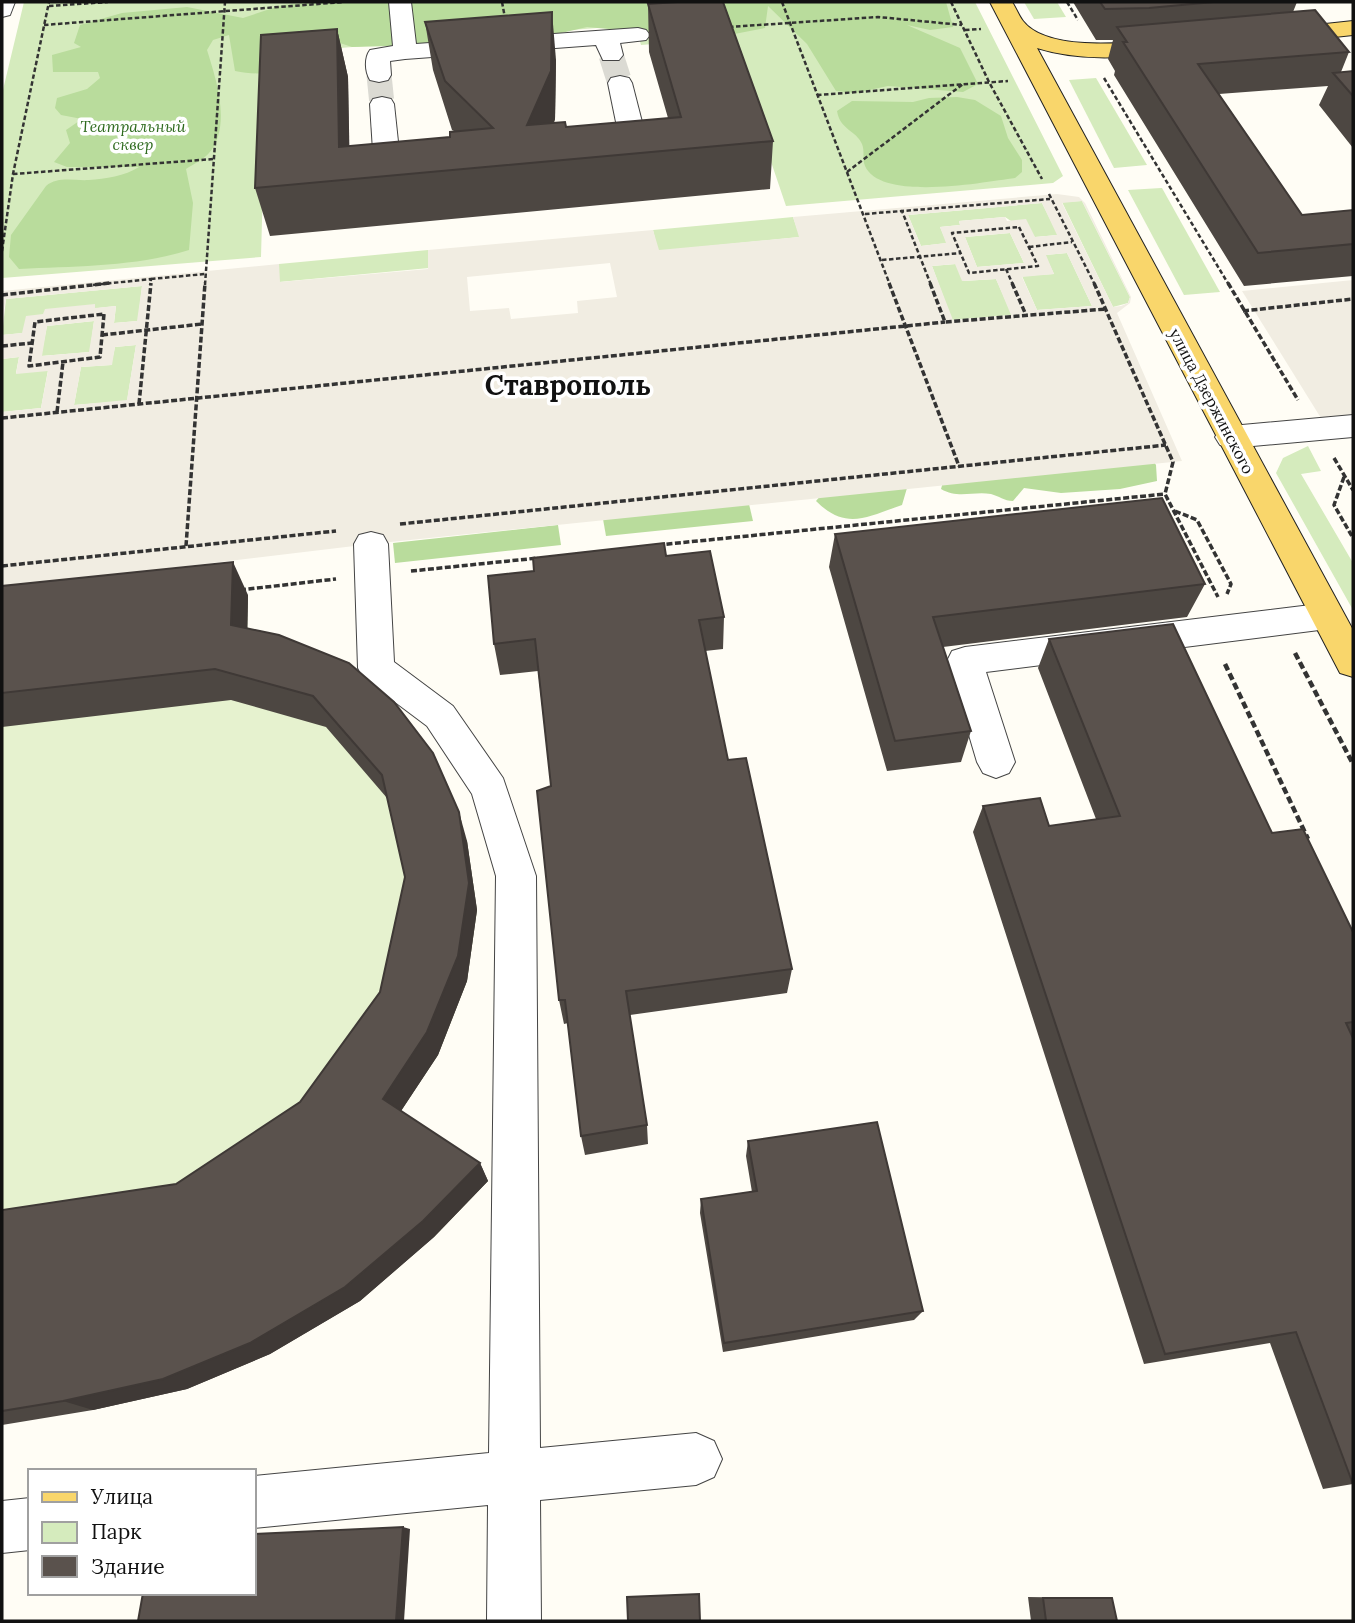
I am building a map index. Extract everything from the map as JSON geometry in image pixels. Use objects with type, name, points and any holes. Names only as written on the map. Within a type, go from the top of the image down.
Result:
[{"type":"main road","name":"улица Дзержинского","points":[[1001,2],[1353,663]]},
{"type":"main road","points":[[1014,27],[1047,45],[1096,53]]},
{"type":"main road","points":[[1260,37],[1353,29]]},
{"type":"main road","name":"улица Дзержинского","points":[[1074,138],[1069,104],[1061,78],[1071,66],[1096,53],[1180,45]]},
{"type":"street","points":[[2,10],[4,2]]},
{"type":"street","points":[[400,2],[405,52]]},
{"type":"street","points":[[379,75],[377,55],[609,46],[638,34]]},
{"type":"street","points":[[620,83],[629,122]]},
{"type":"street","points":[[382,104],[386,151]]},
{"type":"street","points":[[1231,437],[1353,426]]},
{"type":"street","points":[[371,544],[376,668],[440,716],[490,789],[516,876],[514,1621]]},
{"type":"street","points":[[996,762],[965,661],[1327,616]]},
{"type":"street","points":[[256,1502],[696,1459]]},
{"type":"street","points":[[2,1527],[28,1524]]},
{"type":"path","points":[[49,4],[56,2]]},
{"type":"path","points":[[49,4],[108,2]]},
{"type":"path","points":[[186,546],[225,2]]},
{"type":"path","points":[[44,25],[344,2]]},
{"type":"path","points":[[782,2],[960,466]]},
{"type":"path","points":[[951,2],[989,82],[1042,179]]},
{"type":"path","points":[[1067,2],[1096,53],[1099,70],[1353,491]]},
{"type":"path","points":[[2,251],[13,174],[49,4]]},
{"type":"path","points":[[721,28],[878,17],[962,25]]},
{"type":"path","points":[[847,172],[964,84]]},
{"type":"path","points":[[13,174],[214,159]]},
{"type":"path","points":[[864,215],[1050,196],[1106,309],[1173,462],[1165,494],[1311,846]]},
{"type":"path","points":[[902,211],[945,323]]},
{"type":"path","points":[[1019,227],[1038,266],[970,272],[961,253],[952,233],[1019,227]]},
{"type":"path","points":[[1029,247],[1072,242]]},
{"type":"path","points":[[881,260],[961,253]]},
{"type":"path","points":[[1006,269],[1026,316]]},
{"type":"path","points":[[2,295],[205,274]]},
{"type":"path","points":[[139,404],[151,279]]},
{"type":"path","points":[[1243,311],[1353,299]]},
{"type":"path","points":[[2,418],[907,326],[1106,309]]},
{"type":"path","points":[[104,314],[102,335],[100,358],[29,366],[35,321],[104,314]]},
{"type":"path","points":[[102,335],[202,324]]},
{"type":"path","points":[[2,346],[32,343]]},
{"type":"path","points":[[57,412],[63,362]]},
{"type":"path","points":[[235,590],[371,544],[960,466],[1166,445]]},
{"type":"path","points":[[1345,476],[1334,505],[1353,538]]},
{"type":"path","points":[[647,547],[1165,494]]},
{"type":"path","points":[[1174,511],[1197,520],[1231,584]]},
{"type":"path","points":[[2,566],[186,546],[371,544],[551,557]]},
{"type":"path","points":[[1222,630],[1293,648],[1353,764]]},
{"type":"green space","name":"Театральный сквер","points":[[24,2],[975,2],[1063,176],[1053,183],[786,206],[729,38],[641,45],[635,25],[327,49],[266,76],[261,257],[2,278],[2,94]]},
{"type":"green space","points":[[318,2],[946,2],[953,27],[930,30],[907,25],[960,48],[978,84],[963,92],[888,86],[855,93],[836,91],[807,44],[768,6],[765,28],[693,42],[664,42],[641,32],[587,27],[540,38],[468,44],[352,47],[340,43],[290,68],[264,73],[235,71],[229,35],[213,40],[207,50],[220,102],[220,130],[209,153],[186,169],[193,203],[189,250],[127,263],[19,269],[9,257],[11,235],[46,186],[61,180],[115,177],[139,167],[67,167],[54,162],[70,143],[66,130],[82,119],[61,115],[55,108],[57,98],[87,89],[100,78],[98,72],[53,72],[52,55],[81,47],[74,43],[80,25],[122,13],[187,7],[243,18],[282,5]]},
{"type":"green space","points":[[1024,2],[1057,2],[1066,17],[1034,19]]},
{"type":"green space","points":[[1096,78],[1147,165],[1114,168],[1069,80]]},
{"type":"green space","points":[[957,97],[975,100],[1001,116],[1008,138],[1022,160],[1022,172],[1015,178],[934,187],[891,184],[875,177],[865,166],[862,144],[841,122],[837,111],[852,101],[913,102],[929,98]]},
{"type":"green space","points":[[1162,188],[1220,292],[1184,295],[1128,190]]},
{"type":"green space","points":[[1082,201],[1130,297],[1128,303],[1113,307],[1062,202]]},
{"type":"green space","points":[[1042,203],[1058,235],[1035,237],[1005,217],[959,221],[960,225],[940,227],[947,243],[921,246],[908,215]]},
{"type":"green space","points":[[793,217],[800,237],[658,251],[653,230]]},
{"type":"green space","points":[[1010,233],[1024,263],[977,267],[965,237]]},
{"type":"green space","points":[[428,250],[429,268],[279,282],[279,264]]},
{"type":"green space","points":[[1067,253],[1092,306],[1037,310],[1022,276],[1054,274],[1045,255]]},
{"type":"green space","points":[[956,264],[963,281],[996,279],[1012,315],[952,320],[932,266]]},
{"type":"green space","points":[[142,286],[138,321],[114,323],[116,306],[44,314],[23,333],[2,335],[6,299]]},
{"type":"green space","points":[[94,321],[90,352],[41,356],[47,326]]},
{"type":"green space","points":[[136,345],[127,401],[74,405],[81,367],[111,365],[115,347]]},
{"type":"green space","points":[[19,357],[16,373],[48,370],[41,408],[2,412],[2,359]]},
{"type":"green space","points":[[1308,446],[1321,471],[1301,474],[1353,563],[1353,610],[1276,473],[1283,458]]},
{"type":"green space","points":[[1149,455],[1156,465],[1157,481],[1120,489],[1061,493],[1024,488],[1013,501],[991,494],[953,494],[941,489],[943,482]]},
{"type":"green space","points":[[828,487],[907,488],[902,505],[867,517],[847,519],[837,516],[816,501]]},
{"type":"green space","points":[[749,504],[753,521],[606,536],[603,519]]},
{"type":"green space","points":[[558,525],[561,545],[395,563],[393,543]]},
{"type":"green space","points":[[248,595],[247,658],[442,783],[467,841],[477,910],[467,981],[438,1055],[395,1120],[488,1181],[434,1237],[2,1425],[2,622]]},
{"type":"shaded area","points":[[1057,194],[1079,197],[1085,203],[1131,297],[1130,303],[1117,313],[1182,461],[371,544],[2,588],[2,412],[41,408],[48,371],[16,374],[19,357],[2,359],[2,335],[22,333],[26,316],[43,314],[45,309],[95,304],[95,308],[116,306],[114,323],[137,321],[142,286],[6,299],[2,318],[2,291],[279,264],[280,282],[428,269],[428,250],[653,230],[659,250],[799,237],[793,217]],"holes":[[[1082,201],[1130,297],[1128,303],[1113,307],[1062,203]],[[1042,203],[1057,235],[1035,237],[1026,219],[1007,221],[1005,217],[959,221],[960,225],[940,227],[946,243],[921,246],[908,215]],[[1010,233],[1024,263],[977,267],[965,237]],[[1067,253],[1092,306],[1037,310],[1022,277],[1054,274],[1046,255]],[[610,263],[617,297],[577,301],[578,313],[511,319],[509,308],[470,311],[467,277]],[[955,264],[962,281],[996,279],[1011,315],[953,320],[932,266]],[[94,321],[89,352],[42,356],[47,326]],[[136,345],[127,400],[74,405],[81,367],[112,365],[115,347]]]},
{"type":"shaded area","points":[[1353,280],[1353,429],[1329,431],[1242,291]]},
{"type":"building","points":[[723,2],[773,141],[255,188],[261,35],[337,29],[339,147],[450,137],[450,132],[493,128],[445,81],[425,22],[552,12],[551,71],[527,125],[565,122],[566,127],[681,117],[648,4]]},
{"type":"building","points":[[1100,2],[1214,2],[1105,9]]},
{"type":"building","points":[[1315,10],[1349,52],[1198,64],[1302,215],[1353,210],[1353,244],[1258,253],[1123,42],[1127,42],[1117,27]]},
{"type":"building","points":[[1353,71],[1353,96],[1333,73]]},
{"type":"building","points":[[1162,498],[1205,584],[933,617],[971,731],[895,741],[835,534]]},
{"type":"building","points":[[664,543],[666,556],[710,551],[724,617],[699,620],[728,760],[746,758],[792,969],[626,991],[647,1125],[581,1136],[565,1000],[559,1000],[537,791],[551,786],[535,639],[494,644],[488,576],[534,571],[533,558]]},
{"type":"building","points":[[233,562],[231,625],[279,635],[349,663],[394,702],[433,753],[459,812],[469,883],[458,956],[427,1032],[383,1099],[480,1163],[423,1221],[345,1287],[250,1343],[163,1379],[2,1411],[2,1210],[176,1184],[300,1102],[380,992],[405,877],[382,775],[313,696],[215,669],[2,693],[2,586]]},
{"type":"building","points":[[1173,624],[1272,833],[1303,829],[1353,932],[1353,1022],[1346,1023],[1353,1038],[1353,1484],[1296,1332],[1165,1354],[983,806],[1040,798],[1049,826],[1120,816],[1049,639]]},
{"type":"building","points":[[877,1122],[923,1311],[724,1343],[701,1199],[757,1191],[748,1141]]},
{"type":"building","points":[[403,1527],[396,1621],[138,1621],[143,1595],[256,1595],[256,1534]]},
{"type":"building","points":[[699,1594],[700,1621],[628,1621],[627,1597]]},
{"type":"building","points":[[1043,1598],[1112,1598],[1117,1621],[1046,1621]]},
{"type":"tunnel","points":[[611,55],[620,83]]},
{"type":"tunnel","points":[[379,75],[382,104]]},
{"type":"district","name":"Ставрополь","points":[[568,385]]}]
